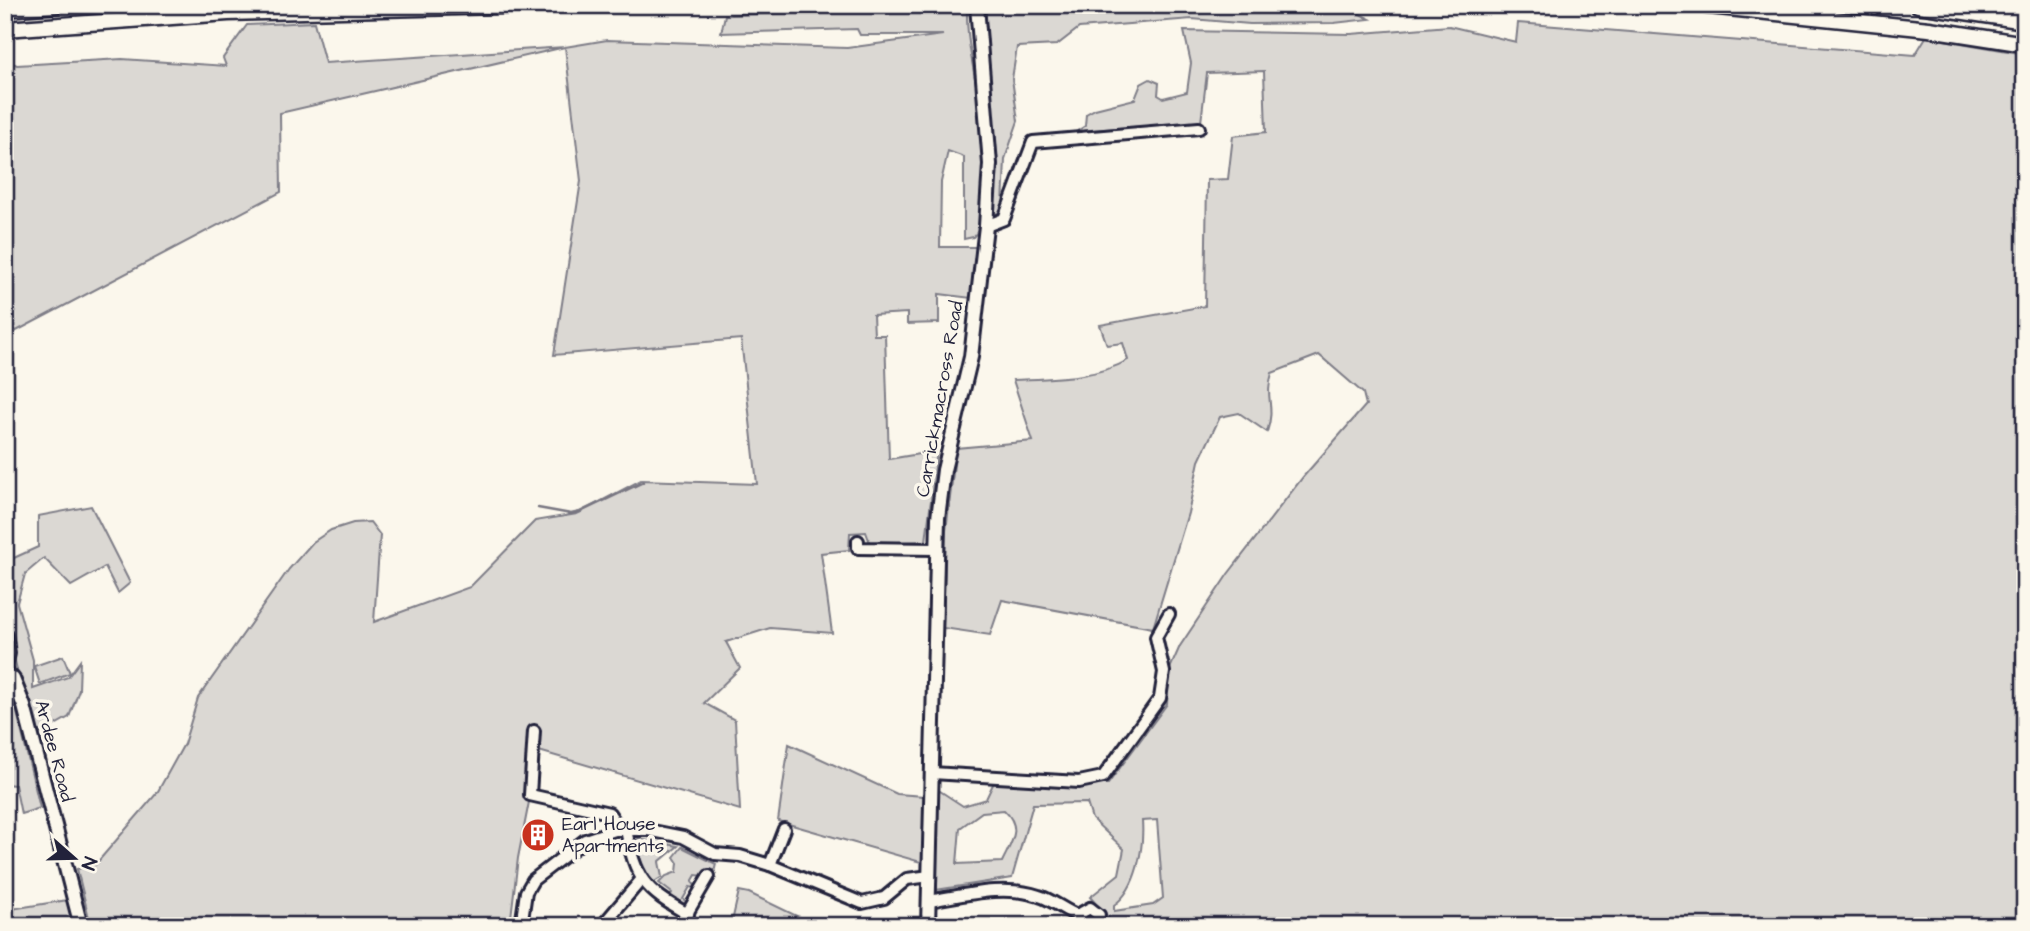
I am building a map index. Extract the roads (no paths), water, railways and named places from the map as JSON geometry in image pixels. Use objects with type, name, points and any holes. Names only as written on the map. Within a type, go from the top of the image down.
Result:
[{"type":"highway","points":[[5,9],[56,5]]},
{"type":"highway","points":[[5,29],[228,13],[542,5]]},
{"type":"highway","points":[[1699,5],[1929,29],[2025,44]]},
{"type":"highway","points":[[1918,5],[2025,21]]},
{"type":"main road","name":"Carrickmacross Road","points":[[928,926],[936,550],[944,470],[972,347],[990,164],[976,6]]},
{"type":"main road","points":[[5,635],[8,653],[5,669]]},
{"type":"main road","name":"Ardee Road","points":[[5,669],[24,706],[81,926]]},
{"type":"street","points":[[986,226],[1004,219],[1033,142],[1199,128]]},
{"type":"street","points":[[858,541],[858,548],[936,550]]},
{"type":"street","points":[[932,773],[1079,782],[1103,777],[1160,698],[1163,659],[1156,637],[1169,614]]},
{"type":"street","points":[[534,731],[530,795],[609,813],[620,830],[641,880],[667,902],[688,914]]},
{"type":"street","points":[[770,865],[784,829]]},
{"type":"street","points":[[521,926],[526,892],[533,880],[585,840],[620,830],[673,834],[696,842],[715,855],[740,856],[770,865],[862,903],[884,898],[907,878],[930,876]]},
{"type":"street","points":[[684,926],[703,879]]},
{"type":"street","points":[[602,926],[641,880]]},
{"type":"street","points":[[929,901],[996,890],[1039,895],[1080,921],[1083,910],[1094,909],[1100,918],[1097,926]]},
{"type":"waterway","points":[[538,508],[571,514],[580,512],[643,482]]},
{"type":"place","name":"Earl House Apartments","points":[[538,835]]}]
